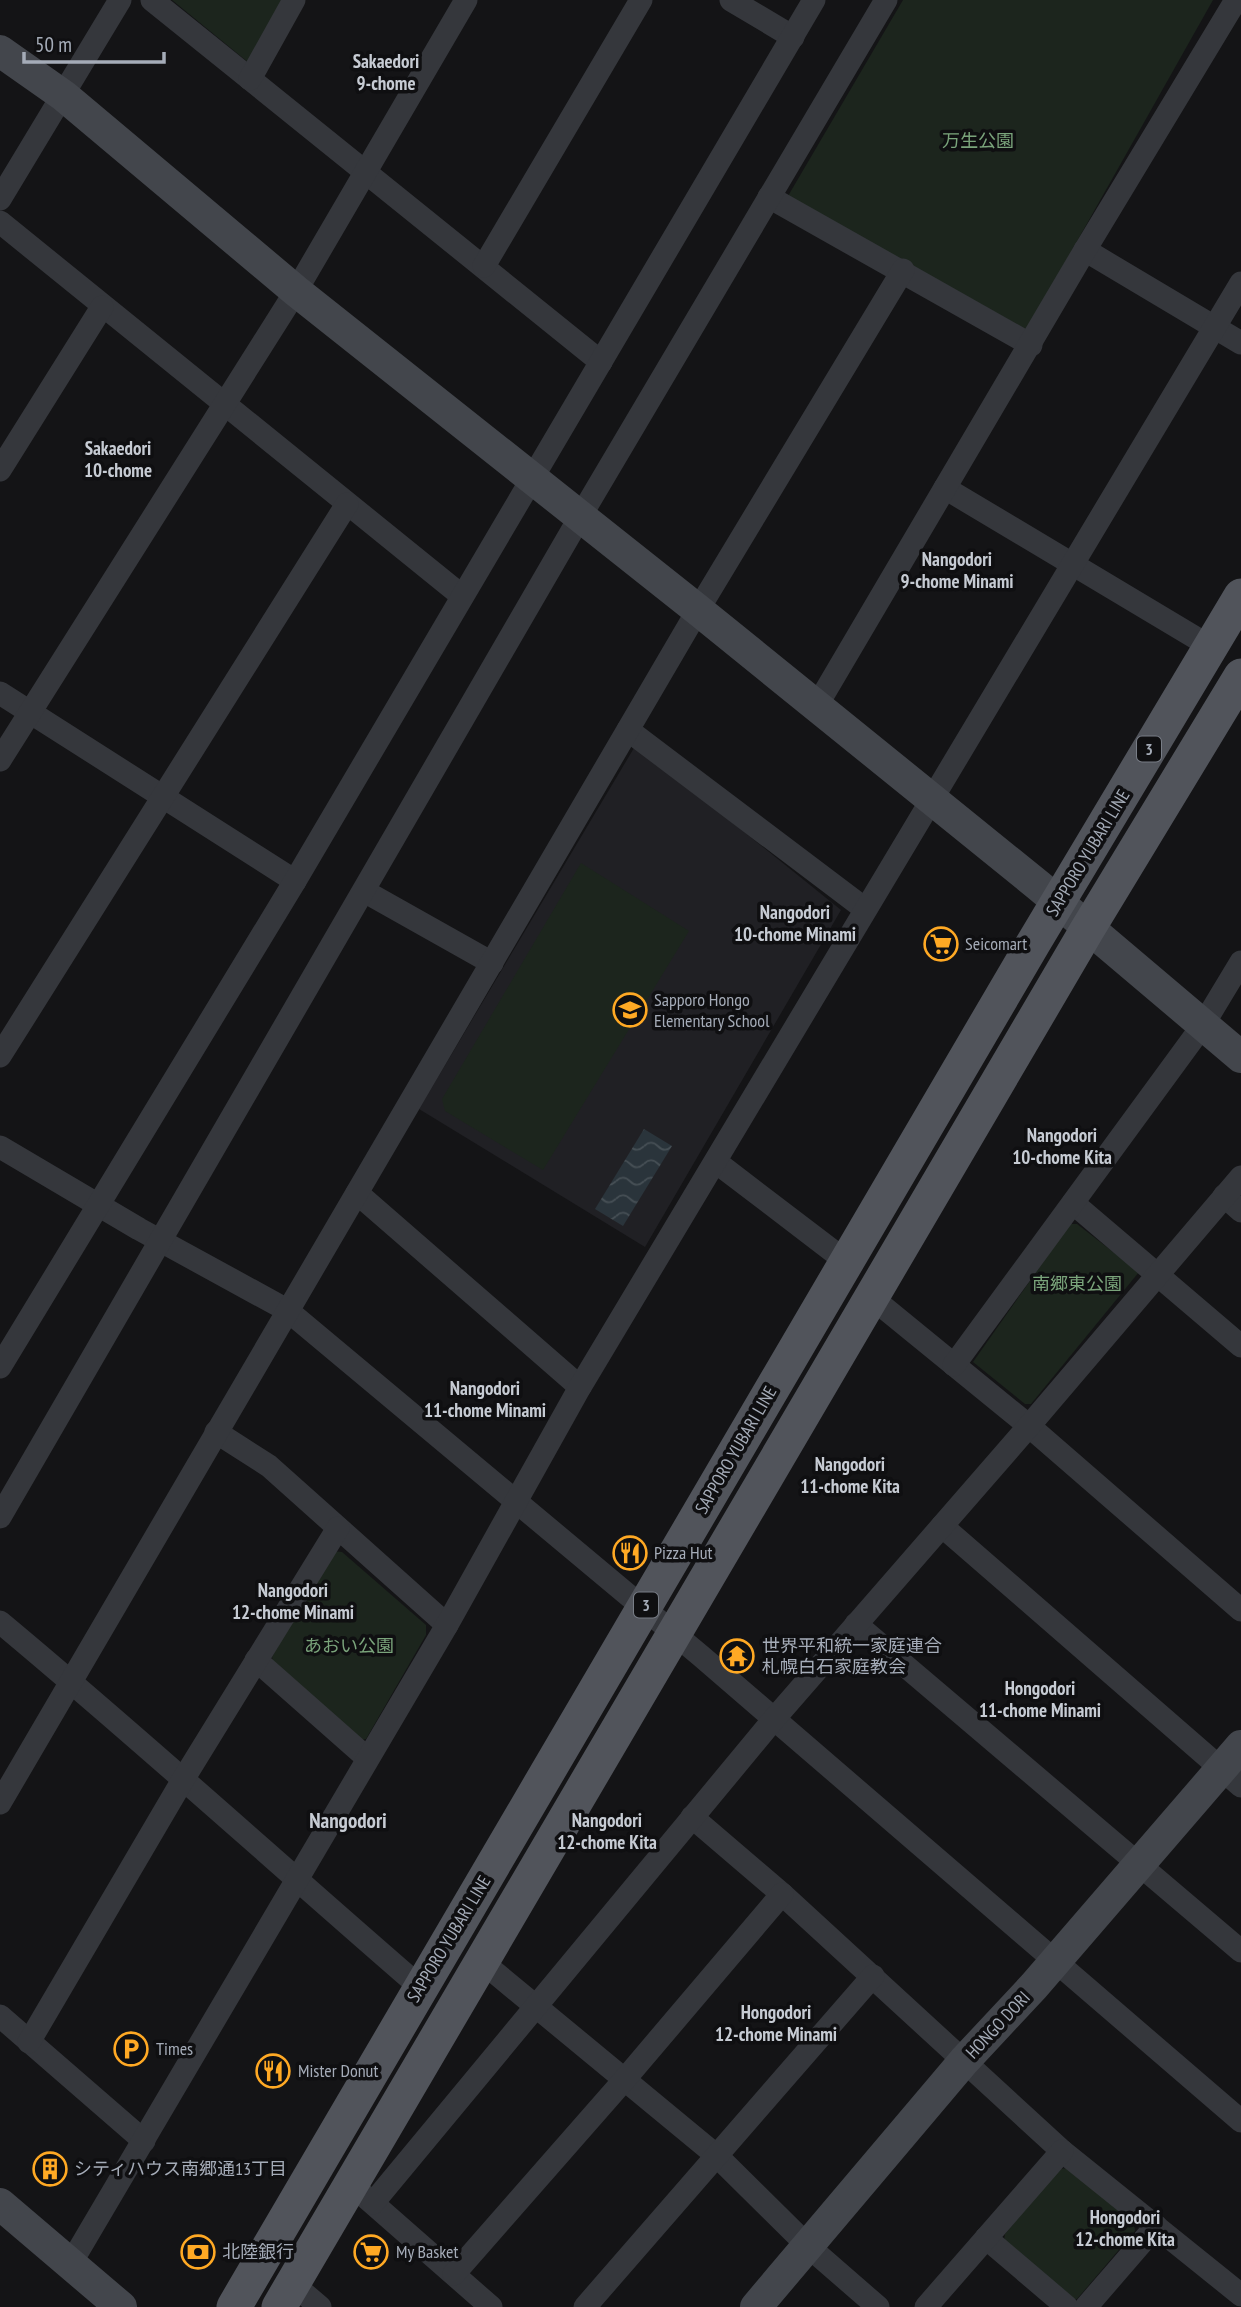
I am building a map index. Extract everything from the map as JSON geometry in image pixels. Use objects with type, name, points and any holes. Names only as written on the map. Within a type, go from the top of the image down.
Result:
[{"type":"main road","name":"SAPPORO YUBARI LINE","points":[[234,2307],[1241,596]]},
{"type":"main road","name":"3","points":[[286,2295],[362,2194],[481,1961],[1087,930],[1241,676]]},
{"type":"street","points":[[0,199],[120,0]]},
{"type":"street","points":[[152,0],[601,362]]},
{"type":"street","points":[[250,79],[294,0]]},
{"type":"street","points":[[0,760],[296,291],[363,172],[466,0]]},
{"type":"street","points":[[484,266],[641,0]]},
{"type":"street","points":[[731,0],[793,37]]},
{"type":"street","points":[[0,1367],[101,1207],[462,596],[535,480],[601,362],[814,0]]},
{"type":"street","points":[[0,1517],[364,891],[572,510],[769,197],[886,0]]},
{"type":"street","points":[[816,707],[1031,345],[1084,250],[1236,0]]},
{"type":"street","points":[[0,51],[64,96],[296,291],[930,798],[1241,1057]]},
{"type":"street","points":[[769,197],[903,270],[1031,345]]},
{"type":"street","points":[[0,222],[462,596]]},
{"type":"street","points":[[1084,250],[1241,344]]},
{"type":"street","points":[[0,1803],[698,610],[903,270]]},
{"type":"street","points":[[71,2263],[447,1625],[580,1387],[930,798],[1241,283]]},
{"type":"street","points":[[0,470],[102,307]]},
{"type":"street","points":[[944,488],[1211,647]]},
{"type":"street","points":[[0,1056],[347,504]]},
{"type":"street","points":[[0,693],[295,881]]},
{"type":"street","points":[[628,730],[865,909]]},
{"type":"street","points":[[364,891],[492,963]]},
{"type":"street","points":[[954,1365],[1203,1025],[1241,962]]},
{"type":"street","points":[[0,1147],[139,1230],[288,1310],[644,1608],[1241,2121]]},
{"type":"street","points":[[716,1162],[847,1262]]},
{"type":"street","points":[[491,2307],[362,2194],[537,2005],[774,1719],[1158,1275],[1233,1203],[1241,1177]]},
{"type":"street","points":[[357,1193],[580,1387]]},
{"type":"street","points":[[1073,1203],[1241,1346]]},
{"type":"street","points":[[871,1297],[1029,1426],[1241,1610]]},
{"type":"street","points":[[216,1432],[269,1466],[447,1625]]},
{"type":"street","points":[[942,1526],[1234,1767]]},
{"type":"street","points":[[29,2042],[184,1778],[338,1528]]},
{"type":"street","points":[[0,1622],[72,1682],[130,1737],[184,1778],[420,1987]]},
{"type":"street","points":[[856,1624],[1241,1951]]},
{"type":"street","points":[[256,1660],[367,1758]]},
{"type":"street","name":"HONGO DORI","points":[[756,2307],[964,2061],[1055,1962],[1137,1864],[1234,1767]]},
{"type":"street","points":[[692,1817],[873,1976],[1062,2151],[1241,2295]]},
{"type":"street","points":[[454,2274],[782,1894]]},
{"type":"street","points":[[481,1961],[716,2156],[809,2247],[878,2307]]},
{"type":"street","points":[[585,2307],[873,1976]]},
{"type":"street","points":[[0,2016],[144,2141]]},
{"type":"street","points":[[926,2307],[1062,2151]]},
{"type":"street","points":[[0,2204],[121,2307]]},
{"type":"street","points":[[1086,2307],[1156,2226]]},
{"type":"street","points":[[986,2238],[1067,2307]]},
{"type":"street","points":[[286,2295],[320,2307]]},
{"type":"shaded area","name":"Sapporo Hongo Elementary School","points":[[634,748],[640,748],[841,910],[645,1247],[419,1109]]},
{"type":"green space","points":[[172,0],[289,0],[249,63]]},
{"type":"green space","name":"万生公園","points":[[903,0],[1213,0],[1027,330],[788,196]]},
{"type":"green space","points":[[581,863],[689,931],[543,1170],[445,1111],[442,1099]]},
{"type":"green space","name":"南郷東公園","points":[[1070,1224],[1077,1224],[1139,1272],[1031,1404],[1025,1404],[973,1362]]},
{"type":"green space","name":"あおい公園","points":[[332,1551],[342,1552],[426,1625],[426,1635],[366,1739],[360,1740],[274,1667],[272,1657]]},
{"type":"green space","points":[[1068,2168],[1134,2222],[1135,2231],[1077,2299],[1069,2300],[1004,2241],[1005,2234],[1059,2169]]},
{"type":"water","points":[[644,1129],[672,1146],[623,1226],[595,1209]]},
{"type":"place","name":"Seicomart","points":[[941,944]]},
{"type":"place","name":"Sapporo Hongo Elementary School","points":[[630,1010]]},
{"type":"place","name":"Pizza Hut","points":[[630,1553]]},
{"type":"place","name":"世界平和統一家庭連合 札幌白石家庭教会","points":[[737,1656]]},
{"type":"place","name":"Times","points":[[131,2049]]},
{"type":"place","name":"Mister Donut","points":[[273,2071]]},
{"type":"place","name":"シティハウス南郷通13丁目","points":[[50,2169]]},
{"type":"place","name":"北陸銀行","points":[[198,2252]]},
{"type":"place","name":"My Basket","points":[[371,2252]]},
{"type":"district","name":"Sakaedori 9-chome","points":[[386,72]]},
{"type":"district","name":"Sakaedori 10-chome","points":[[118,459]]},
{"type":"district","name":"Nangodori 9-chome Minami","points":[[957,570]]},
{"type":"district","name":"Nangodori 10-chome Minami","points":[[795,923]]},
{"type":"district","name":"Nangodori 10-chome Kita","points":[[1062,1146]]},
{"type":"district","name":"Nangodori 11-chome Minami","points":[[485,1399]]},
{"type":"district","name":"Nangodori 11-chome Kita","points":[[850,1475]]},
{"type":"district","name":"Nangodori 12-chome Minami","points":[[293,1601]]},
{"type":"district","name":"Hongodori 11-chome Minami","points":[[1040,1699]]},
{"type":"district","name":"Nangodori","points":[[348,1821]]},
{"type":"district","name":"Nangodori 12-chome Kita","points":[[607,1831]]},
{"type":"district","name":"Hongodori 12-chome Minami","points":[[776,2023]]},
{"type":"district","name":"Hongodori 12-chome Kita","points":[[1125,2228]]}]
